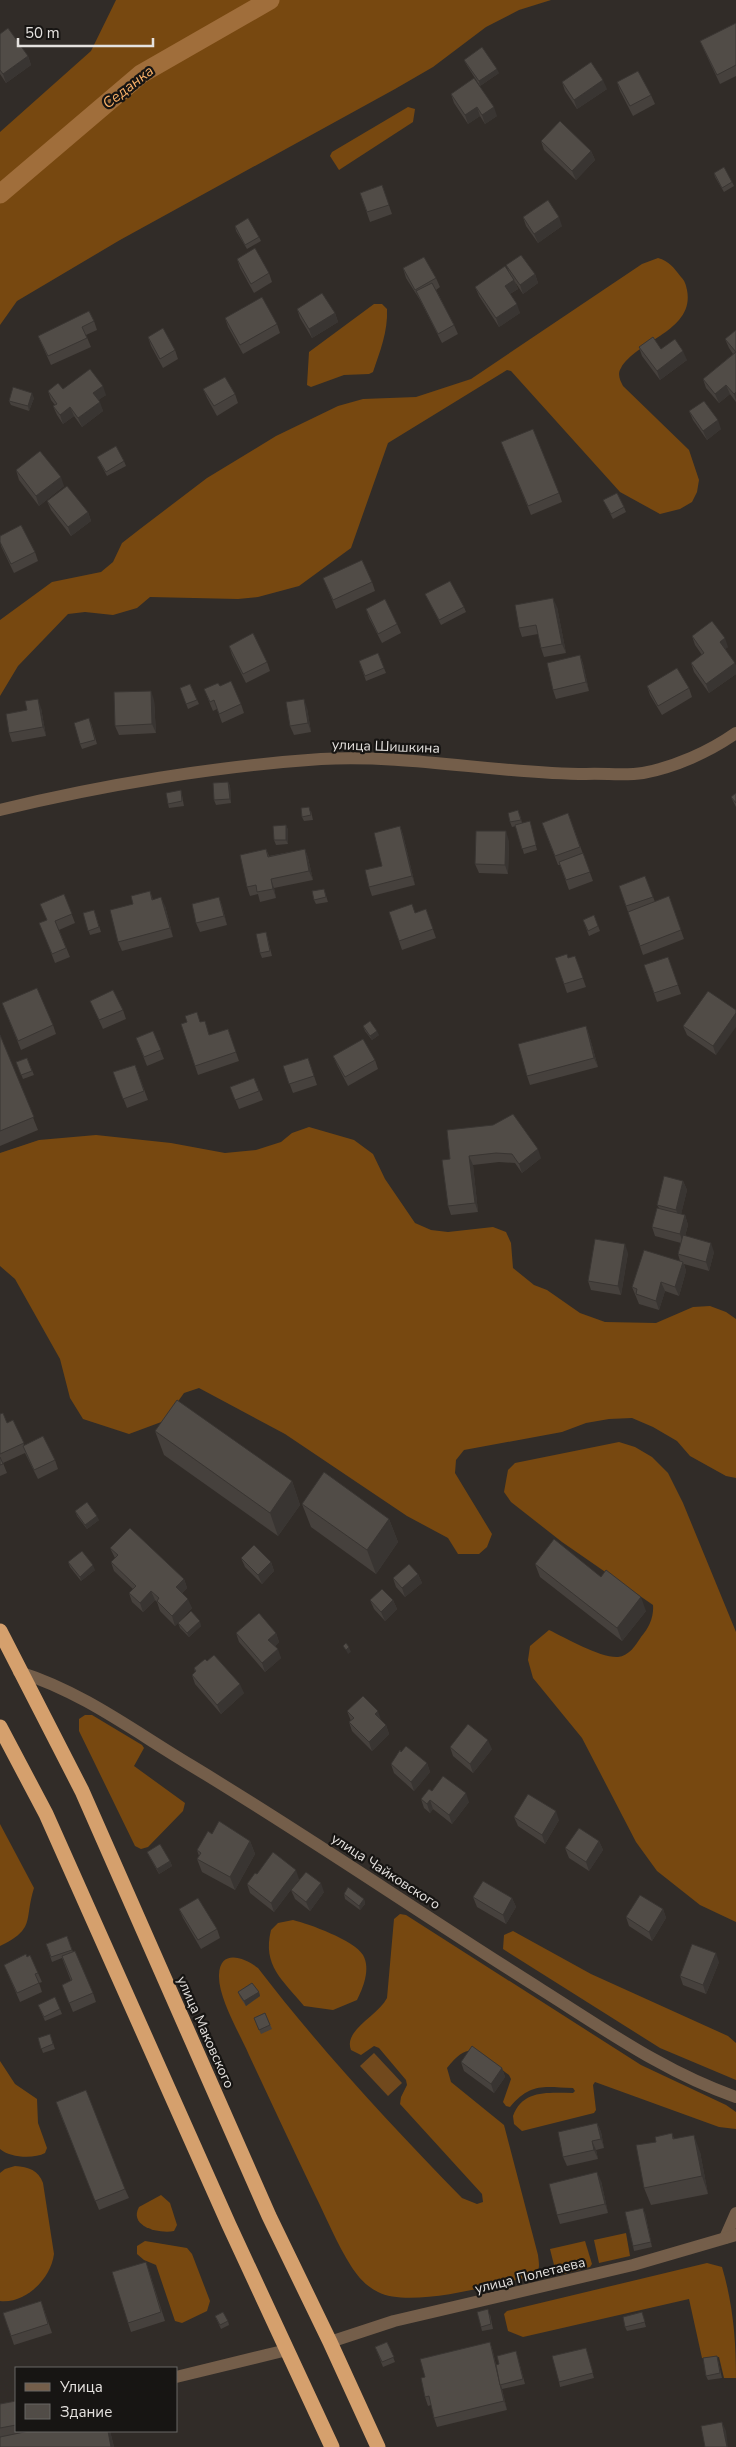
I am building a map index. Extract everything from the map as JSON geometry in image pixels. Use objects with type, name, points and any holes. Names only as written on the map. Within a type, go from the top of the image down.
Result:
[{"type":"highway","name":"улица Маковского","points":[[0,1631],[19,1672],[82,1792],[269,2216],[378,2447]]},
{"type":"highway","points":[[0,1726],[46,1814],[332,2447]]},
{"type":"street","name":"улица Шишкина","points":[[0,810],[170,776],[320,759],[354,758],[425,762],[541,774],[642,773],[692,758],[736,733]]},
{"type":"street","name":"улица Чайковского","points":[[19,1672],[52,1683],[102,1710],[243,1796],[649,2058],[736,2097]]},
{"type":"street","points":[[731,2236],[736,2214]]},
{"type":"street","name":"улица Полетаева","points":[[330,2342],[394,2321],[633,2265],[731,2236]]},
{"type":"street","points":[[178,2377],[287,2350]]},
{"type":"shaded area","points":[[116,0],[551,0],[519,10],[486,27],[433,67],[120,240],[17,301],[0,325],[0,132],[91,51]]},
{"type":"shaded area","points":[[408,107],[415,109],[413,122],[339,170],[330,156],[332,152]]},
{"type":"shaded area","points":[[658,258],[671,265],[683,280],[687,290],[687,304],[682,316],[674,325],[629,358],[621,368],[619,377],[623,386],[689,450],[699,480],[697,492],[692,502],[680,509],[660,514],[620,492],[511,371],[507,370],[388,443],[351,548],[299,586],[258,597],[238,599],[150,597],[137,608],[113,615],[85,612],[68,614],[18,666],[0,696],[0,620],[52,582],[101,572],[113,562],[122,543],[207,478],[276,436],[338,406],[363,399],[416,397],[471,379],[642,264]]},
{"type":"shaded area","points":[[374,304],[382,304],[387,309],[387,317],[383,341],[373,372],[369,374],[344,375],[311,387],[307,385],[309,352]]},
{"type":"shaded area","points":[[309,1127],[354,1140],[373,1154],[385,1179],[415,1223],[431,1230],[448,1232],[493,1227],[506,1232],[511,1243],[513,1268],[534,1285],[547,1290],[580,1313],[605,1322],[656,1323],[693,1307],[710,1306],[726,1312],[736,1319],[736,1478],[726,1476],[690,1456],[677,1441],[653,1427],[632,1418],[586,1423],[562,1432],[464,1450],[456,1460],[455,1473],[492,1534],[487,1547],[479,1554],[458,1554],[448,1538],[407,1516],[285,1434],[199,1388],[184,1393],[164,1421],[129,1434],[83,1419],[70,1398],[60,1359],[15,1279],[0,1266],[0,1153],[39,1140],[96,1135],[171,1143],[225,1153],[256,1150],[281,1142],[292,1133]]},
{"type":"shaded area","points":[[619,1442],[635,1447],[652,1457],[668,1473],[683,1503],[736,1632],[736,1922],[700,1905],[657,1871],[636,1842],[582,1738],[533,1678],[528,1660],[530,1646],[549,1630],[593,1651],[611,1656],[622,1656],[634,1647],[650,1622],[653,1614],[653,1605],[562,1542],[511,1502],[504,1492],[508,1470],[515,1463]]},
{"type":"shaded area","points":[[85,1715],[92,1715],[142,1745],[144,1748],[134,1766],[185,1803],[183,1811],[148,1847],[141,1849],[135,1846],[79,1731],[79,1719]]},
{"type":"shaded area","points":[[0,1824],[34,1888],[24,1929],[0,1946]]},
{"type":"shaded area","points":[[400,1914],[406,1915],[641,2065],[726,2105],[736,2112],[736,2129],[719,2127],[595,2082],[593,2085],[596,2110],[594,2113],[522,2131],[514,2124],[513,2116],[517,2107],[523,2101],[538,2094],[573,2093],[575,2091],[573,2088],[538,2088],[525,2093],[510,2107],[506,2106],[503,2102],[511,2079],[509,2075],[485,2055],[471,2050],[464,2052],[447,2068],[451,2082],[504,2125],[538,2255],[538,2270],[533,2276],[432,2297],[393,2297],[374,2290],[356,2274],[337,2240],[230,2016],[222,1994],[219,1975],[220,1967],[228,1958],[247,1961],[258,1968],[331,2057],[435,2170],[462,2198],[477,2204],[483,2202],[482,2194],[400,2104],[407,2085],[406,2080],[379,2048],[374,2046],[361,2055],[351,2050],[352,2036],[383,2005],[387,1998],[394,1919]]},
{"type":"shaded area","points":[[293,1920],[341,1938],[358,1949],[363,1955],[366,1972],[364,1984],[357,2000],[333,2010],[304,2006],[282,1980],[276,1972],[269,1953],[271,1930],[278,1923]]},
{"type":"shaded area","points":[[513,1931],[591,1974],[728,2036],[736,2043],[736,2080],[660,2048],[503,1949],[504,1935]]},
{"type":"shaded area","points":[[374,2053],[402,2083],[388,2096],[360,2066]]},
{"type":"shaded area","points":[[0,2061],[15,2084],[37,2099],[38,2123],[47,2148],[45,2153],[22,2157],[0,2149]]},
{"type":"shaded area","points":[[15,2166],[25,2167],[36,2172],[43,2183],[54,2254],[48,2272],[36,2288],[19,2298],[10,2301],[0,2301],[0,2173],[5,2169]]},
{"type":"shaded area","points":[[161,2195],[170,2203],[177,2225],[174,2231],[168,2232],[147,2228],[138,2220],[139,2207]]},
{"type":"shaded area","points":[[626,2233],[630,2256],[599,2263],[594,2240]]},
{"type":"shaded area","points":[[145,2241],[187,2248],[192,2254],[210,2301],[207,2311],[182,2323],[175,2321],[156,2265],[144,2260],[137,2254],[137,2246]]},
{"type":"shaded area","points":[[585,2241],[592,2264],[590,2267],[560,2275],[556,2273],[550,2249]]},
{"type":"shaded area","points":[[707,2263],[722,2267],[726,2281],[733,2322],[736,2378],[724,2378],[719,2357],[702,2358],[689,2299],[523,2337],[508,2331],[504,2314],[507,2311]]},
{"type":"building","points":[[736,23],[736,65],[717,75],[700,41]]},
{"type":"building","points":[[8,28],[28,56],[3,74],[0,70],[0,34]]},
{"type":"building","points":[[482,47],[497,69],[479,81],[464,60]]},
{"type":"building","points":[[591,62],[603,80],[574,100],[562,82]]},
{"type":"building","points":[[638,71],[651,95],[630,106],[617,82]]},
{"type":"building","points":[[474,78],[494,107],[482,115],[477,107],[465,115],[451,94]]},
{"type":"building","points":[[560,121],[591,151],[572,171],[541,141]]},
{"type":"building","points":[[724,167],[732,182],[722,188],[714,173]]},
{"type":"building","points":[[382,185],[389,205],[367,212],[360,193]]},
{"type":"building","points":[[548,200],[559,217],[534,234],[523,217]]},
{"type":"building","points":[[248,218],[259,237],[245,245],[235,226]]},
{"type":"building","points":[[255,248],[269,273],[251,284],[237,259]]},
{"type":"building","points":[[521,255],[535,274],[520,285],[506,265]]},
{"type":"building","points":[[424,257],[436,278],[415,290],[403,268]]},
{"type":"building","points":[[505,266],[514,280],[505,286],[517,304],[496,318],[475,287]]},
{"type":"building","points":[[432,283],[454,325],[438,334],[416,291]]},
{"type":"building","points":[[322,293],[335,313],[309,329],[297,309]]},
{"type":"building","points":[[262,297],[277,324],[240,345],[225,318]]},
{"type":"building","points":[[89,311],[94,321],[82,327],[87,338],[48,356],[38,336]]},
{"type":"building","points":[[163,328],[175,350],[160,359],[148,337]]},
{"type":"building","points":[[736,330],[736,352],[725,339]]},
{"type":"building","points":[[653,337],[661,349],[675,339],[683,351],[657,371],[639,347]]},
{"type":"building","points":[[736,352],[736,392],[734,394],[726,385],[715,394],[703,379]]},
{"type":"building","points":[[90,369],[103,386],[93,393],[100,402],[78,418],[70,407],[60,415],[53,406],[57,404],[48,391],[58,383],[63,389]]},
{"type":"building","points":[[225,377],[235,394],[214,406],[203,389]]},
{"type":"building","points":[[13,387],[32,393],[28,406],[9,401]]},
{"type":"building","points":[[704,401],[718,420],[703,431],[689,411]]},
{"type":"building","points":[[533,429],[559,493],[528,506],[501,442]]},
{"type":"building","points":[[116,446],[124,461],[106,472],[97,457]]},
{"type":"building","points":[[40,451],[61,477],[36,496],[16,470]]},
{"type":"building","points":[[67,486],[88,512],[68,527],[47,501]]},
{"type":"building","points":[[617,493],[624,507],[611,514],[603,500]]},
{"type":"building","points":[[21,525],[35,552],[11,564],[0,542],[0,536]]},
{"type":"building","points":[[362,560],[372,582],[333,600],[323,578]]},
{"type":"building","points":[[450,581],[464,607],[439,620],[425,594]]},
{"type":"building","points":[[553,598],[562,644],[541,648],[536,625],[519,628],[515,605]]},
{"type":"building","points":[[385,599],[397,624],[378,634],[366,609]]},
{"type":"building","points":[[712,621],[725,638],[720,642],[735,663],[706,684],[691,663],[704,653],[692,636]]},
{"type":"building","points":[[253,633],[267,662],[243,674],[229,646]]},
{"type":"building","points":[[378,653],[384,668],[365,676],[359,661]]},
{"type":"building","points":[[580,655],[586,682],[553,690],[547,663]]},
{"type":"building","points":[[677,668],[689,688],[658,706],[647,686]]},
{"type":"building","points":[[231,681],[241,704],[219,714],[214,700],[210,702],[204,689],[218,683],[220,686]]},
{"type":"building","points":[[190,684],[197,700],[186,704],[180,688]]},
{"type":"building","points":[[151,691],[152,724],[115,726],[114,692]]},
{"type":"building","points":[[38,699],[43,727],[9,733],[6,714],[27,710],[25,701]]},
{"type":"building","points":[[304,699],[308,723],[290,726],[286,702]]},
{"type":"building","points":[[89,718],[95,740],[80,744],[74,723]]},
{"type":"building","points":[[228,782],[230,799],[214,800],[213,783]]},
{"type":"building","points":[[181,790],[182,801],[168,804],[166,793]]},
{"type":"building","points":[[736,793],[736,803],[731,797]]},
{"type":"building","points":[[309,807],[311,815],[302,817],[301,808]]},
{"type":"building","points":[[518,810],[521,820],[510,822],[508,813]]},
{"type":"building","points":[[568,813],[580,847],[555,856],[542,823]]},
{"type":"building","points":[[530,821],[536,845],[522,849],[515,825]]},
{"type":"building","points":[[286,825],[286,840],[274,840],[273,826]]},
{"type":"building","points":[[400,826],[412,876],[369,887],[365,870],[382,866],[374,833]]},
{"type":"building","points":[[476,831],[506,831],[505,865],[475,864]]},
{"type":"building","points":[[266,849],[268,857],[305,849],[309,871],[271,879],[273,889],[257,892],[256,885],[247,887],[240,855]]},
{"type":"building","points":[[583,853],[590,872],[566,880],[559,862]]},
{"type":"building","points":[[645,876],[653,897],[626,906],[619,886]]},
{"type":"building","points":[[324,889],[326,897],[314,900],[312,891]]},
{"type":"building","points":[[150,891],[152,900],[161,897],[170,928],[118,942],[110,910],[133,904],[131,896]]},
{"type":"building","points":[[64,894],[72,914],[55,921],[66,948],[52,954],[39,923],[47,920],[40,904]]},
{"type":"building","points":[[669,896],[681,930],[640,946],[628,912]]},
{"type":"building","points":[[219,897],[224,916],[196,923],[192,904]]},
{"type":"building","points":[[412,904],[415,913],[426,909],[433,929],[399,941],[389,912]]},
{"type":"building","points":[[94,910],[99,927],[88,931],[83,913]]},
{"type":"building","points":[[594,915],[598,926],[588,931],[583,920]]},
{"type":"building","points":[[266,932],[270,951],[260,953],[256,934]]},
{"type":"building","points":[[567,954],[568,958],[575,956],[583,978],[564,984],[555,958]]},
{"type":"building","points":[[668,957],[678,985],[654,993],[644,965]]},
{"type":"building","points":[[37,988],[53,1025],[18,1041],[2,1003]]},
{"type":"building","points":[[113,990],[123,1010],[99,1020],[90,1001]]},
{"type":"building","points":[[708,991],[736,1010],[736,1013],[713,1046],[683,1026]]},
{"type":"building","points":[[197,1012],[200,1022],[205,1021],[209,1035],[228,1029],[236,1052],[195,1066],[181,1024],[187,1022],[185,1016]]},
{"type":"building","points":[[370,1021],[377,1031],[370,1036],[363,1026]]},
{"type":"building","points":[[586,1026],[594,1058],[527,1076],[518,1044]]},
{"type":"building","points":[[153,1031],[161,1050],[144,1057],[136,1038]]},
{"type":"building","points":[[0,1035],[34,1117],[0,1131]]},
{"type":"building","points":[[363,1039],[375,1060],[345,1077],[333,1056]]},
{"type":"building","points":[[27,1058],[32,1071],[21,1075],[16,1062]]},
{"type":"building","points":[[308,1058],[314,1076],[289,1084],[283,1066]]},
{"type":"building","points":[[135,1065],[144,1091],[123,1099],[113,1072]]},
{"type":"building","points":[[254,1078],[259,1091],[235,1100],[230,1087]]},
{"type":"building","points":[[513,1114],[538,1149],[519,1164],[512,1154],[496,1153],[469,1156],[475,1203],[448,1206],[442,1160],[450,1159],[447,1130],[493,1125]]},
{"type":"building","points":[[664,1176],[683,1181],[676,1210],[657,1205]]},
{"type":"building","points":[[657,1208],[685,1215],[680,1234],[652,1227]]},
{"type":"building","points":[[683,1235],[711,1243],[706,1262],[678,1254]]},
{"type":"building","points":[[595,1239],[625,1244],[618,1286],[588,1281]]},
{"type":"building","points":[[644,1250],[683,1262],[675,1287],[661,1282],[656,1301],[636,1294],[637,1289],[632,1287]]},
{"type":"building","points":[[177,1400],[292,1481],[270,1513],[155,1431]]},
{"type":"building","points":[[3,1413],[7,1423],[13,1420],[24,1443],[0,1454],[0,1414]]},
{"type":"building","points":[[43,1436],[55,1460],[34,1470],[23,1446]]},
{"type":"building","points":[[324,1472],[389,1519],[367,1550],[302,1504]]},
{"type":"building","points":[[87,1502],[97,1516],[85,1525],[75,1511]]},
{"type":"building","points":[[130,1528],[184,1579],[176,1587],[188,1599],[172,1616],[157,1601],[159,1598],[151,1591],[140,1603],[129,1593],[136,1586],[111,1562],[118,1555],[110,1548]]},
{"type":"building","points":[[554,1539],[601,1577],[606,1570],[641,1597],[617,1628],[535,1564]]},
{"type":"building","points":[[254,1545],[271,1562],[258,1575],[241,1558]]},
{"type":"building","points":[[82,1551],[93,1565],[80,1577],[68,1562]]},
{"type":"building","points":[[409,1564],[418,1574],[402,1588],[393,1578]]},
{"type":"building","points":[[382,1589],[393,1600],[381,1612],[370,1600]]},
{"type":"building","points":[[191,1611],[200,1621],[187,1633],[178,1623]]},
{"type":"building","points":[[259,1613],[276,1633],[268,1640],[278,1649],[262,1663],[236,1633]]},
{"type":"building","points":[[346,1643],[349,1647],[346,1650],[343,1646]]},
{"type":"building","points":[[214,1655],[240,1684],[217,1705],[192,1675],[196,1671],[194,1668],[205,1659],[207,1661]]},
{"type":"building","points":[[363,1696],[378,1711],[375,1714],[386,1725],[369,1742],[349,1722],[354,1718],[347,1711]]},
{"type":"building","points":[[468,1724],[488,1740],[470,1764],[450,1747]]},
{"type":"building","points":[[406,1746],[427,1763],[411,1782],[391,1764],[400,1750],[401,1752]]},
{"type":"building","points":[[443,1776],[466,1793],[449,1815],[430,1800],[427,1804],[421,1799],[429,1789],[432,1791]]},
{"type":"building","points":[[528,1794],[556,1811],[542,1835],[514,1817]]},
{"type":"building","points":[[219,1821],[250,1841],[230,1877],[197,1859],[201,1853],[197,1850],[208,1831],[212,1834]]},
{"type":"building","points":[[579,1828],[599,1841],[586,1862],[565,1848]]},
{"type":"building","points":[[160,1844],[170,1861],[157,1869],[147,1852]]},
{"type":"building","points":[[273,1852],[296,1870],[271,1903],[247,1884]]},
{"type":"building","points":[[306,1872],[321,1883],[306,1902],[291,1890]]},
{"type":"building","points":[[483,1881],[512,1898],[503,1915],[473,1897]]},
{"type":"building","points":[[348,1887],[364,1899],[359,1906],[344,1894]]},
{"type":"building","points":[[640,1895],[663,1909],[649,1932],[626,1917]]},
{"type":"building","points":[[198,1898],[217,1929],[198,1940],[179,1909]]},
{"type":"building","points":[[67,1936],[72,1950],[51,1957],[46,1944]]},
{"type":"building","points":[[692,1944],[716,1953],[703,1985],[680,1976]]},
{"type":"building","points":[[75,1951],[93,1993],[69,2003],[62,1985],[72,1980],[62,1956]]},
{"type":"building","points":[[26,1954],[27,1957],[30,1955],[38,1973],[35,1974],[39,1983],[17,1993],[4,1965]]},
{"type":"building","points":[[252,1983],[259,1992],[244,2001],[238,1992]]},
{"type":"building","points":[[55,1997],[60,2009],[44,2017],[38,2005]]},
{"type":"building","points":[[265,2013],[270,2025],[259,2030],[254,2018]]},
{"type":"building","points":[[50,2034],[53,2044],[41,2049],[38,2038]]},
{"type":"building","points":[[472,2046],[502,2068],[491,2084],[461,2062]]},
{"type":"building","points":[[86,2090],[125,2189],[95,2201],[56,2102]]},
{"type":"building","points":[[597,2123],[601,2139],[592,2141],[594,2150],[563,2157],[558,2132]]},
{"type":"building","points":[[672,2133],[673,2139],[694,2135],[702,2176],[644,2188],[636,2145],[656,2142],[655,2137]]},
{"type":"building","points":[[597,2172],[605,2204],[557,2215],[549,2184]]},
{"type":"building","points":[[643,2208],[651,2242],[633,2246],[625,2212]]},
{"type":"building","points":[[146,2262],[161,2312],[128,2323],[112,2272]]},
{"type":"building","points":[[41,2301],[48,2324],[11,2336],[3,2313]]},
{"type":"building","points":[[488,2309],[491,2324],[481,2327],[477,2312]]},
{"type":"building","points":[[223,2312],[228,2321],[220,2325],[215,2316]]},
{"type":"building","points":[[642,2312],[645,2322],[625,2327],[623,2317]]},
{"type":"building","points":[[387,2342],[394,2357],[382,2362],[375,2347]]},
{"type":"building","points":[[490,2342],[504,2401],[434,2418],[429,2396],[425,2397],[421,2378],[425,2377],[420,2359]]},
{"type":"building","points":[[586,2348],[593,2373],[559,2382],[552,2356]]},
{"type":"building","points":[[516,2351],[523,2379],[500,2385],[496,2365],[499,2364],[497,2356]]},
{"type":"building","points":[[717,2356],[720,2373],[706,2376],[703,2358]]},
{"type":"building","points":[[15,2401],[15,2425],[0,2428],[0,2404]]},
{"type":"building","points":[[722,2422],[727,2447],[705,2447],[701,2426]]},
{"type":"building","points":[[24,2432],[108,2432],[111,2447],[0,2447],[0,2437]]},
{"type":"waterway","name":"Седанка","points":[[0,194],[141,74],[270,0]]}]
